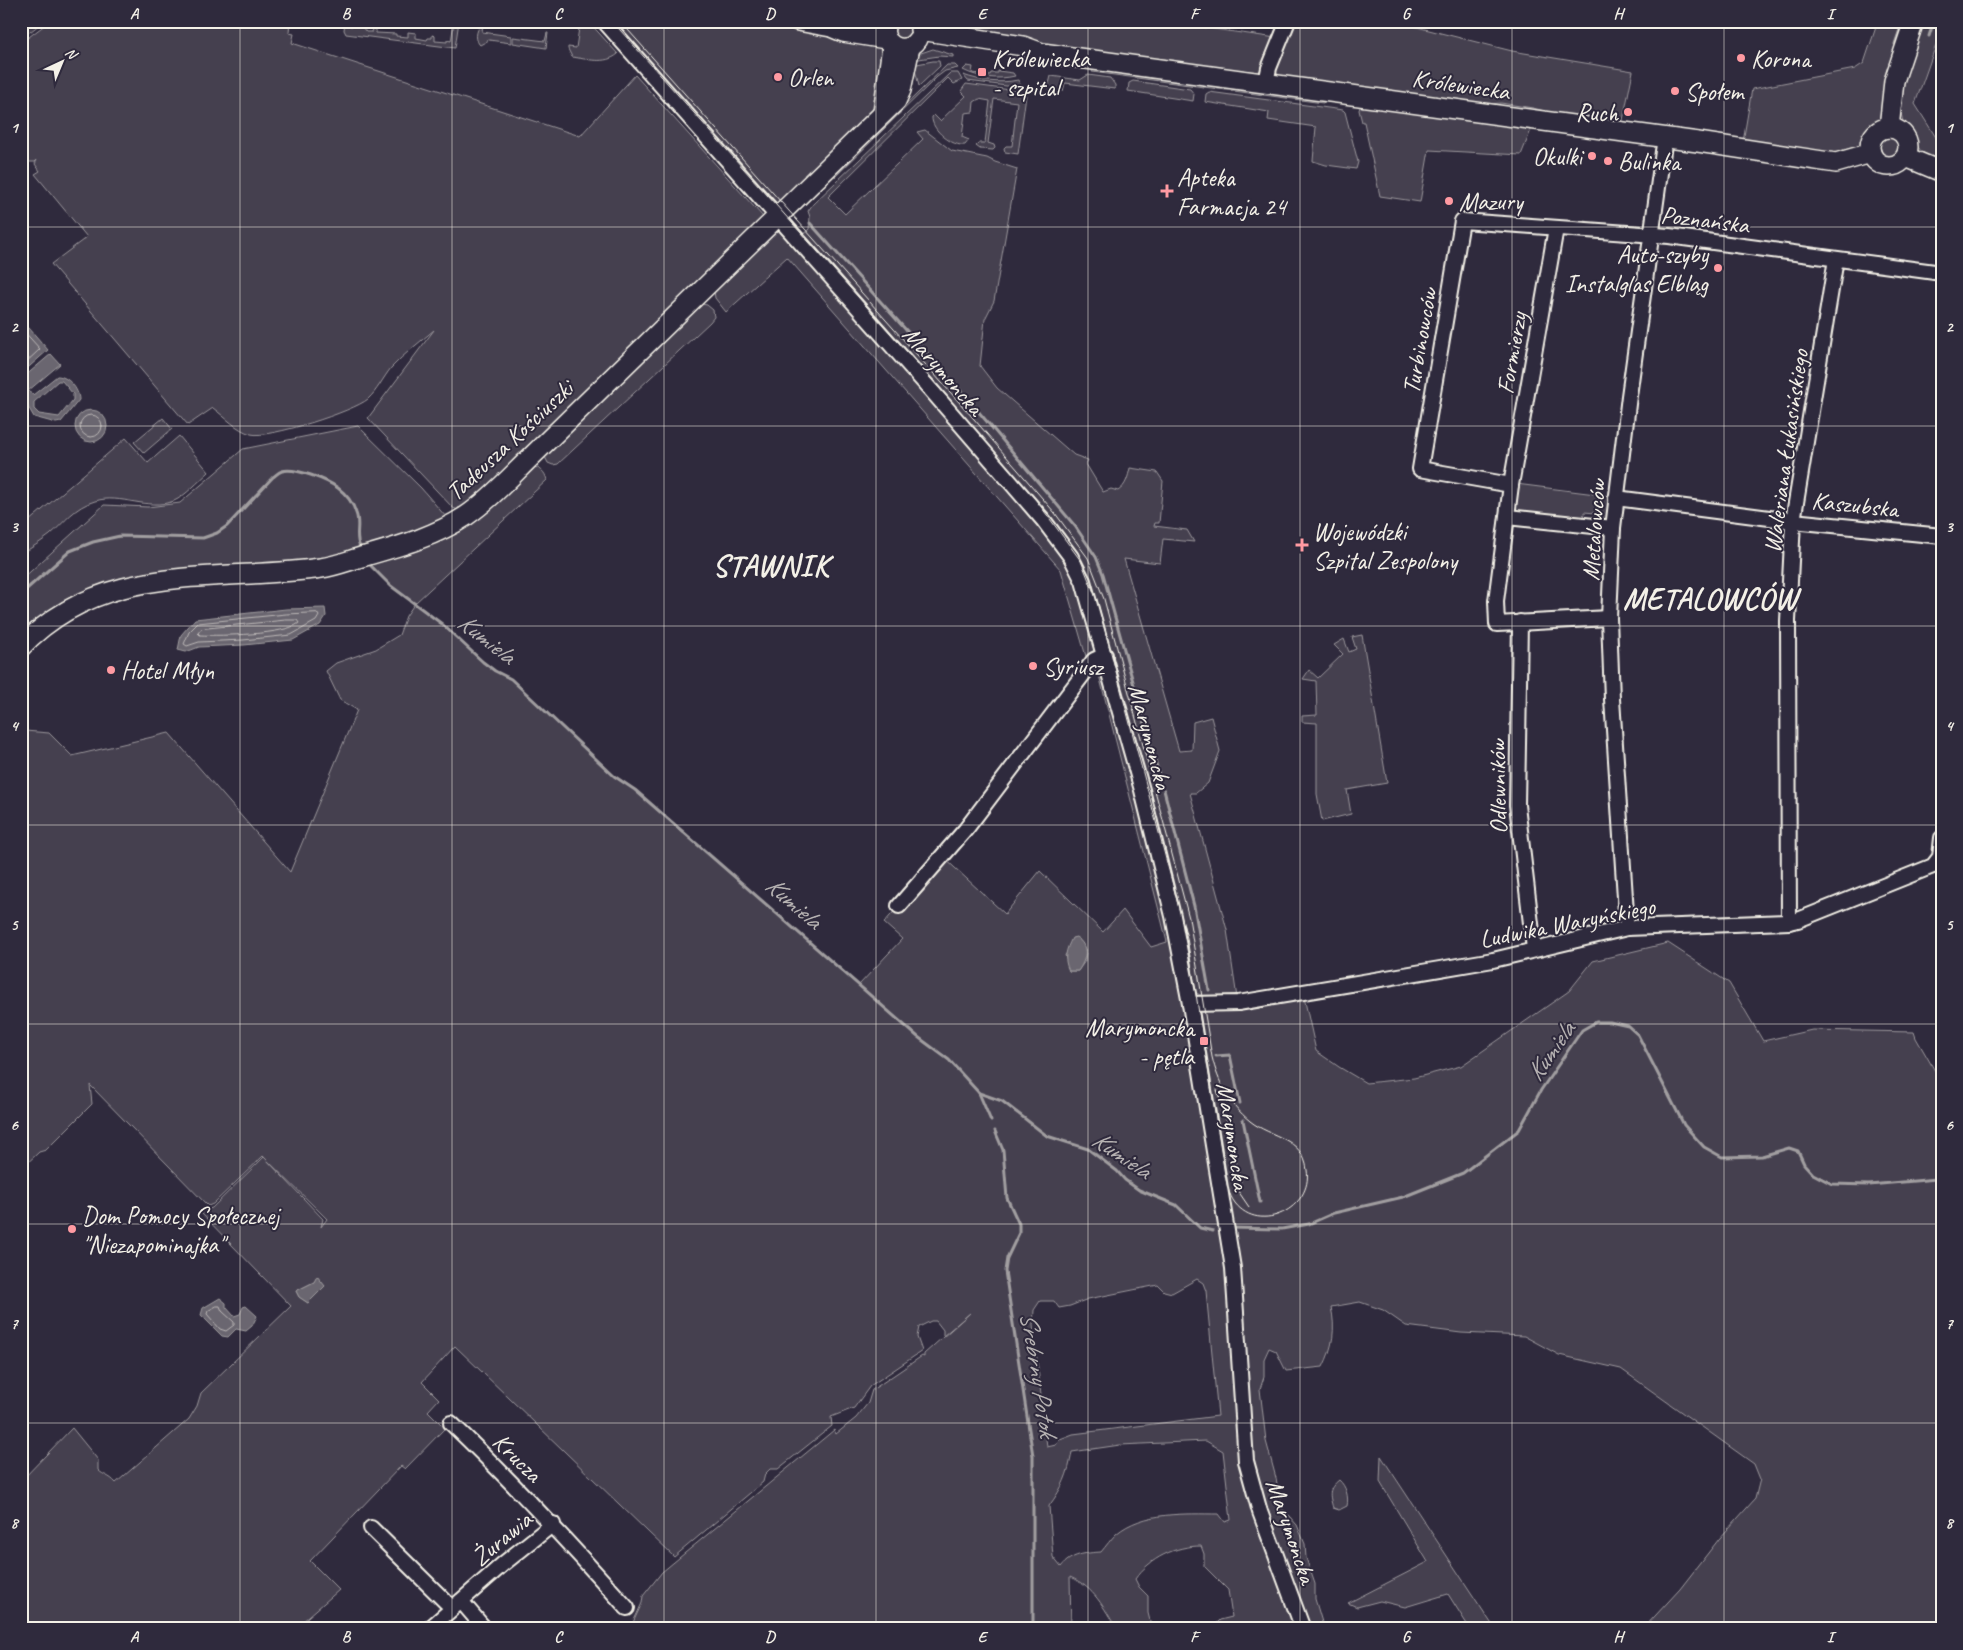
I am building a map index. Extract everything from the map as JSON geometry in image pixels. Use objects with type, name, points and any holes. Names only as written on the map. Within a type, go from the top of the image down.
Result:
[{"type":"street","name":"Marymoncka","points":[[604,21],[931,390],[1054,533],[1071,557],[1083,582],[1105,655],[1165,880],[1190,1004],[1233,1268],[1246,1461],[1260,1512],[1303,1629]]},
{"type":"street","name":"Królewiecka","points":[[798,21],[832,27],[844,24],[1026,56],[1042,53],[1266,82],[1665,137],[1836,163],[1871,153]]},
{"type":"street","points":[[1266,82],[1275,52],[1288,21]]},
{"type":"street","points":[[1889,128],[1894,81],[1914,21]]},
{"type":"street","name":"Tadeusza Kościuszki","points":[[21,647],[40,629],[61,614],[93,598],[122,588],[168,580],[322,568],[435,533],[474,510],[883,114],[902,34]]},
{"type":"street","points":[[1889,128],[1898,130],[1906,137],[1909,147],[1906,157],[1901,162],[1888,166],[1880,164],[1871,153],[1870,147],[1874,136],[1883,129],[1889,128]]},
{"type":"street","name":"Metalowców","points":[[1627,928],[1609,618],[1613,528],[1665,137]]},
{"type":"street","points":[[1906,157],[1942,172]]},
{"type":"street","name":"Poznańska","points":[[1462,221],[1652,234],[1942,273]]},
{"type":"street","name":"Turbinowców","points":[[1462,221],[1420,469],[1511,485]]},
{"type":"street","name":"Formierzy","points":[[1511,485],[1556,228]]},
{"type":"street","name":"Waleriana Łukasińskiego","points":[[1789,922],[1788,621],[1794,521],[1836,259]]},
{"type":"street","points":[[1511,485],[1496,601],[1497,624],[1609,618]]},
{"type":"street","name":"Kaszubska","points":[[1616,498],[1794,521],[1942,536]]},
{"type":"street","points":[[1507,517],[1613,528]]},
{"type":"street","name":"Odlewników","points":[[1520,622],[1517,805],[1534,949]]},
{"type":"street","points":[[899,906],[966,829],[1052,712],[1094,660],[1105,655]]},
{"type":"street","name":"Ludwika Waryńskiego","points":[[1190,1004],[1238,1003],[1494,960],[1627,928],[1789,922],[1933,866],[1940,857],[1942,838]]},
{"type":"street","name":"Krucza","points":[[451,1422],[553,1524]]},
{"type":"street","name":"Żurawia","points":[[429,1629],[503,1564],[553,1524],[628,1608]]},
{"type":"street","name":"Żurawia","points":[[371,1528],[485,1629]]},
{"type":"shaded area","points":[[21,21],[44,21],[21,39]]},
{"type":"shaded area","points":[[50,21],[290,21],[289,33],[294,34],[292,43],[580,136],[635,75],[764,218],[518,460],[461,511],[459,507],[458,510],[453,508],[368,418],[434,330],[391,368],[368,399],[329,417],[274,432],[251,434],[241,430],[213,408],[188,425],[51,264],[87,237],[35,174],[40,171],[35,164],[37,160],[35,162],[28,162],[21,153],[21,43]]},
{"type":"shaded area","points":[[345,21],[350,22],[350,26],[362,27],[366,32],[372,32],[373,28],[376,28],[376,33],[408,37],[408,32],[416,33],[416,38],[427,40],[432,38],[432,35],[435,36],[435,41],[447,42],[447,40],[451,41],[454,23],[443,21],[459,21],[455,48],[346,34],[344,30]]},
{"type":"shaded area","points":[[572,21],[588,21],[618,54],[602,60],[572,57],[568,47],[576,48],[579,28],[571,26]]},
{"type":"shaded area","points":[[609,21],[763,21],[786,24],[878,46],[882,52],[879,105],[812,172],[809,170],[804,175],[806,178],[777,207]]},
{"type":"shaded area","points":[[927,21],[1159,21],[1276,38],[1264,67],[1257,73],[1112,56]]},
{"type":"shaded area","points":[[1294,21],[1405,21],[1405,24],[1512,51],[1633,71],[1622,125],[1575,119],[1533,108],[1501,103],[1478,105],[1279,77],[1275,69]]},
{"type":"shaded area","points":[[1878,21],[1908,21],[1883,91],[1877,126],[1861,145],[1828,155],[1743,142],[1752,89],[1855,69],[1864,63]]},
{"type":"shaded area","points":[[1925,21],[1942,21],[1942,28],[1915,104],[1942,147],[1942,164],[1927,156],[1920,149],[1901,115],[1902,88],[1905,73]]},
{"type":"shaded area","points":[[902,22],[908,25],[911,31],[908,37],[902,40],[896,37],[893,31],[896,25]]},
{"type":"shaded area","points":[[483,23],[482,32],[511,36],[511,43],[489,40],[480,45],[476,36],[479,27]]},
{"type":"shaded area","points":[[547,33],[546,48],[513,43],[513,37],[545,41]]},
{"type":"shaded area","points":[[933,49],[953,55],[953,57],[939,56],[912,60],[918,54]]},
{"type":"shaded area","points":[[939,61],[940,66],[919,86],[915,70],[917,64]]},
{"type":"shaded area","points":[[947,65],[955,65],[958,68],[945,71],[937,77],[835,177],[836,172]]},
{"type":"shaded area","points":[[967,66],[973,67],[972,73],[990,75],[991,73],[998,73],[998,71],[1013,73],[1015,76],[989,78],[969,73],[963,70]]},
{"type":"shaded area","points":[[1096,66],[1327,97],[1323,103],[1092,72]]},
{"type":"shaded area","points":[[950,73],[958,73],[962,80],[954,84],[948,78],[828,197],[845,214],[923,139],[917,132],[925,130],[952,151],[987,158],[1017,169],[994,301],[985,319],[980,366],[997,388],[1074,455],[1088,460],[1086,464],[1103,492],[1111,489],[1118,491],[1121,489],[1130,468],[1157,472],[1163,481],[1159,523],[1155,523],[1154,526],[1187,530],[1194,542],[1163,539],[1160,563],[1124,559],[1179,751],[1192,750],[1193,722],[1211,717],[1220,751],[1208,783],[1196,793],[1190,793],[1227,930],[1237,998],[1202,996],[1193,990],[1090,588],[801,236],[809,229],[810,217],[808,211],[813,204]]},
{"type":"shaded area","points":[[963,75],[990,81],[1018,80],[1022,88],[968,81]]},
{"type":"shaded area","points":[[1088,75],[1110,78],[1115,85],[1115,89],[1065,83],[1063,91],[1048,88],[1051,76],[1080,80]]},
{"type":"shaded area","points":[[1133,81],[1190,89],[1194,94],[1193,101],[1128,91],[1129,83]]},
{"type":"shaded area","points":[[966,84],[1018,91],[1026,95],[1018,154],[1005,152],[1004,148],[1012,146],[1017,102],[994,99],[988,143],[994,145],[995,148],[993,150],[980,149],[976,146],[979,143],[985,143],[990,101],[979,99],[974,102],[973,112],[965,113],[962,137],[969,140],[965,145],[960,145],[944,137],[935,127],[932,117],[934,115],[940,121],[966,96],[961,91]]},
{"type":"shaded area","points":[[1209,92],[1343,110],[1358,162],[1356,169],[1326,165],[1313,161],[1316,127],[1268,120],[1269,112],[1205,102],[1206,94]]},
{"type":"shaded area","points":[[1361,104],[1533,125],[1521,155],[1429,150],[1420,202],[1380,196],[1364,122],[1362,122],[1359,110]]},
{"type":"shaded area","points":[[1886,137],[1894,137],[1900,143],[1900,151],[1894,157],[1886,157],[1880,151],[1880,143]]},
{"type":"shaded area","points":[[777,229],[1015,493],[1072,569],[1199,1014],[1203,1008],[1304,997],[1316,1051],[1366,1083],[1414,1078],[1461,1066],[1569,991],[1593,961],[1668,943],[1729,983],[1763,1041],[1812,1030],[1914,1032],[1942,1083],[1942,1629],[1643,1629],[1680,1589],[1719,1539],[1755,1499],[1760,1479],[1754,1464],[1621,1369],[1559,1355],[1524,1336],[1461,1333],[1406,1326],[1383,1310],[1360,1302],[1331,1307],[1333,1338],[1323,1367],[1286,1371],[1276,1351],[1269,1348],[1264,1359],[1264,1377],[1260,1389],[1266,1441],[1276,1478],[1281,1507],[1297,1525],[1305,1544],[1306,1558],[1315,1584],[1315,1599],[1324,1629],[1211,1629],[1220,1620],[1232,1617],[1228,1590],[1204,1566],[1204,1554],[1201,1546],[1182,1548],[1156,1559],[1135,1579],[1139,1587],[1148,1596],[1148,1613],[1152,1629],[1117,1629],[1092,1592],[1079,1581],[1070,1577],[1071,1629],[630,1629],[642,1603],[643,1596],[662,1572],[834,1430],[836,1434],[856,1418],[868,1403],[872,1390],[922,1356],[924,1357],[924,1354],[970,1313],[943,1336],[943,1330],[936,1321],[931,1321],[919,1327],[917,1337],[922,1351],[870,1386],[854,1408],[831,1417],[832,1426],[778,1469],[770,1469],[765,1474],[763,1482],[674,1557],[455,1346],[422,1382],[439,1399],[428,1411],[445,1428],[405,1469],[401,1466],[310,1561],[339,1590],[294,1629],[21,1629],[21,1481],[72,1428],[98,1460],[98,1470],[116,1483],[189,1419],[197,1406],[201,1393],[291,1306],[200,1212],[212,1208],[264,1157],[323,1219],[321,1227],[327,1219],[263,1156],[213,1204],[208,1206],[90,1085],[92,1104],[46,1150],[39,1152],[21,1169],[21,725],[25,731],[49,733],[72,756],[169,733],[290,872],[357,710],[340,700],[326,671],[336,663],[376,649],[399,635],[406,616],[415,603],[442,624],[483,662],[511,679],[614,776],[635,790],[859,985],[902,939],[884,923],[942,856],[1005,914],[1040,871],[1103,932],[1123,910],[1151,947],[1167,942],[1098,671],[1087,660],[1061,570],[787,257],[726,312],[715,298],[714,291]],"holes":[[[1079,939],[1086,951],[1085,961],[1078,971],[1069,971],[1065,955]],[[1197,1279],[1203,1283],[1206,1291],[1218,1416],[1073,1434],[1060,1439],[1056,1445],[1047,1447],[1033,1325],[1034,1310],[1040,1301],[1054,1301],[1059,1308],[1088,1299],[1158,1285],[1164,1291],[1172,1293]],[[314,1282],[325,1286],[308,1303],[299,1297],[296,1291]],[[1206,1441],[1223,1451],[1231,1520],[1225,1522],[1219,1514],[1179,1514],[1139,1521],[1116,1534],[1101,1552],[1074,1557],[1061,1567],[1053,1557],[1049,1506],[1064,1480],[1072,1452],[1120,1445]]]},
{"type":"shaded area","points":[[694,305],[707,305],[713,310],[714,317],[710,322],[558,464],[548,463],[545,457],[546,451]]},
{"type":"shaded area","points":[[163,418],[172,429],[144,453],[134,442]]},
{"type":"shaded area","points":[[358,426],[421,488],[446,517],[429,526],[335,559],[170,573],[21,638],[21,580],[104,505],[148,507],[180,503],[243,449]]},
{"type":"shaded area","points":[[179,436],[209,472],[182,496],[164,504],[115,499],[95,501],[75,511],[40,543],[21,554],[21,528],[126,438],[148,463]]},
{"type":"shaded area","points":[[532,467],[542,471],[547,480],[415,603],[391,586],[368,561],[407,549]]},
{"type":"shaded area","points":[[1516,484],[1611,496],[1607,518],[1603,521],[1596,521],[1596,513],[1584,512],[1583,520],[1518,511],[1514,505]]},
{"type":"shaded area","points":[[1362,635],[1387,783],[1347,790],[1351,814],[1322,821],[1317,794],[1317,723],[1302,722],[1302,716],[1317,715],[1316,681],[1303,679],[1309,670],[1318,678],[1343,654],[1334,645],[1344,639],[1349,652],[1356,649],[1352,637]]},
{"type":"shaded area","points":[[1381,1456],[1495,1629],[1470,1629],[1448,1594],[1405,1607],[1380,1601],[1357,1607],[1348,1603],[1428,1562],[1380,1482]]},
{"type":"shaded area","points":[[1339,1480],[1345,1488],[1348,1499],[1347,1506],[1339,1510],[1333,1508],[1330,1495],[1331,1489]]},
{"type":"water","points":[[21,323],[29,328],[48,350],[21,374]]},
{"type":"water","points":[[51,354],[60,364],[28,391],[33,395],[57,376],[65,378],[72,384],[79,396],[79,400],[61,422],[56,423],[34,417],[21,395],[21,376],[24,377]],"holes":[[[58,381],[62,381],[73,394],[73,400],[59,417],[39,414],[34,409],[34,402]]]},
{"type":"water","points":[[91,410],[97,411],[102,415],[106,420],[106,432],[102,437],[97,441],[91,442],[85,441],[80,437],[76,432],[75,426],[76,420],[80,415],[85,411]]},
{"type":"water","points":[[325,608],[326,616],[320,625],[293,640],[199,647],[186,652],[178,650],[181,635],[195,619],[286,609]]},
{"type":"water","points":[[1076,937],[1085,949],[1085,958],[1078,971],[1069,971],[1066,954],[1072,938]]},
{"type":"water","points":[[317,1276],[325,1286],[308,1303],[299,1297],[296,1291],[314,1282]]},
{"type":"water","points":[[220,1298],[226,1303],[226,1307],[234,1316],[240,1314],[243,1307],[246,1306],[257,1316],[252,1326],[246,1331],[236,1329],[228,1337],[222,1336],[201,1315],[203,1308]]},
{"type":"waterway","points":[[1895,44],[1903,21]]},
{"type":"waterway","points":[[1929,36],[1934,21]]},
{"type":"waterway","points":[[810,223],[967,398],[1075,526],[1096,557],[1103,574],[1159,775]]},
{"type":"waterway","name":"Kumiela","points":[[21,594],[70,551],[93,542],[120,536],[203,538],[217,533],[227,526],[273,477],[282,471],[288,470],[319,478],[344,493],[353,506],[357,517],[358,543],[360,547]]},
{"type":"waterway","name":"Kumiela","points":[[370,565],[391,586],[442,624],[483,662],[511,679],[614,776],[635,790],[918,1037],[949,1060],[979,1093],[1002,1101],[1047,1136],[1088,1149],[1139,1190],[1176,1205],[1200,1228],[1213,1231]]},
{"type":"waterway","points":[[1164,790],[1194,906],[1209,990]]},
{"type":"waterway","name":"Kumiela","points":[[1231,1228],[1282,1229],[1309,1224],[1334,1213],[1403,1197],[1463,1173],[1519,1130],[1541,1090],[1582,1030],[1596,1022],[1610,1022],[1628,1026],[1638,1035],[1684,1125],[1704,1147],[1722,1157],[1762,1156],[1789,1148],[1798,1151],[1804,1164],[1813,1174],[1832,1184],[1869,1185],[1937,1179],[1942,1176]]},
{"type":"waterway","points":[[1216,1056],[1230,1055],[1240,1103]]},
{"type":"waterway","name":"Srebrny Potok","points":[[979,1093],[991,1121]]},
{"type":"waterway","points":[[1243,1120],[1260,1202]]},
{"type":"waterway","name":"Srebrny Potok","points":[[995,1131],[1003,1150],[1007,1198],[1019,1224],[1019,1233],[1007,1258],[1005,1271],[1033,1456],[1033,1629]]},
{"type":"tram line","points":[[612,21],[965,417],[1036,500],[1081,561],[1097,600],[1187,938],[1228,1190],[1235,1203],[1246,1212],[1258,1217],[1270,1217],[1283,1213],[1302,1196],[1307,1184],[1307,1170],[1304,1159],[1293,1144],[1258,1127],[1250,1121],[1230,1100],[1218,1075],[1212,1057],[1189,918],[1104,599],[1088,558],[1055,513],[974,419],[620,21]]},
{"type":"tram line","points":[[1217,1090],[1228,1125],[1235,1162],[1241,1181]]},
{"type":"tram line","points":[[1230,1172],[1236,1188],[1249,1207]]},
{"type":"place","name":"Korona","points":[[1741,58]]},
{"type":"place","name":"Królewiecka - szpital","points":[[982,72]]},
{"type":"place","name":"Orlen","points":[[778,77]]},
{"type":"place","name":"Społem","points":[[1675,91]]},
{"type":"place","name":"Ruch","points":[[1628,112]]},
{"type":"place","name":"Okulki","points":[[1592,156]]},
{"type":"place","name":"Bulinka","points":[[1608,161]]},
{"type":"place","name":"Apteka Farmacja 24","points":[[1167,191]]},
{"type":"place","name":"Mazury","points":[[1449,201]]},
{"type":"place","name":"Auto-szyby Instalglas Elbląg","points":[[1718,268]]},
{"type":"place","name":"Wojewódzki Szpital Zespolony","points":[[1302,545]]},
{"type":"place","name":"Syriusz","points":[[1033,666]]},
{"type":"place","name":"Hotel Młyn","points":[[111,670]]},
{"type":"place","name":"Marymoncka - pętla","points":[[1204,1041]]},
{"type":"place","name":"Dom Pomocy Społecznej \"Niezapominajka\"","points":[[72,1229]]},
{"type":"district","name":"STAWNIK","points":[[771,566]]},
{"type":"district","name":"METALOWCÓW","points":[[1710,599]]}]
